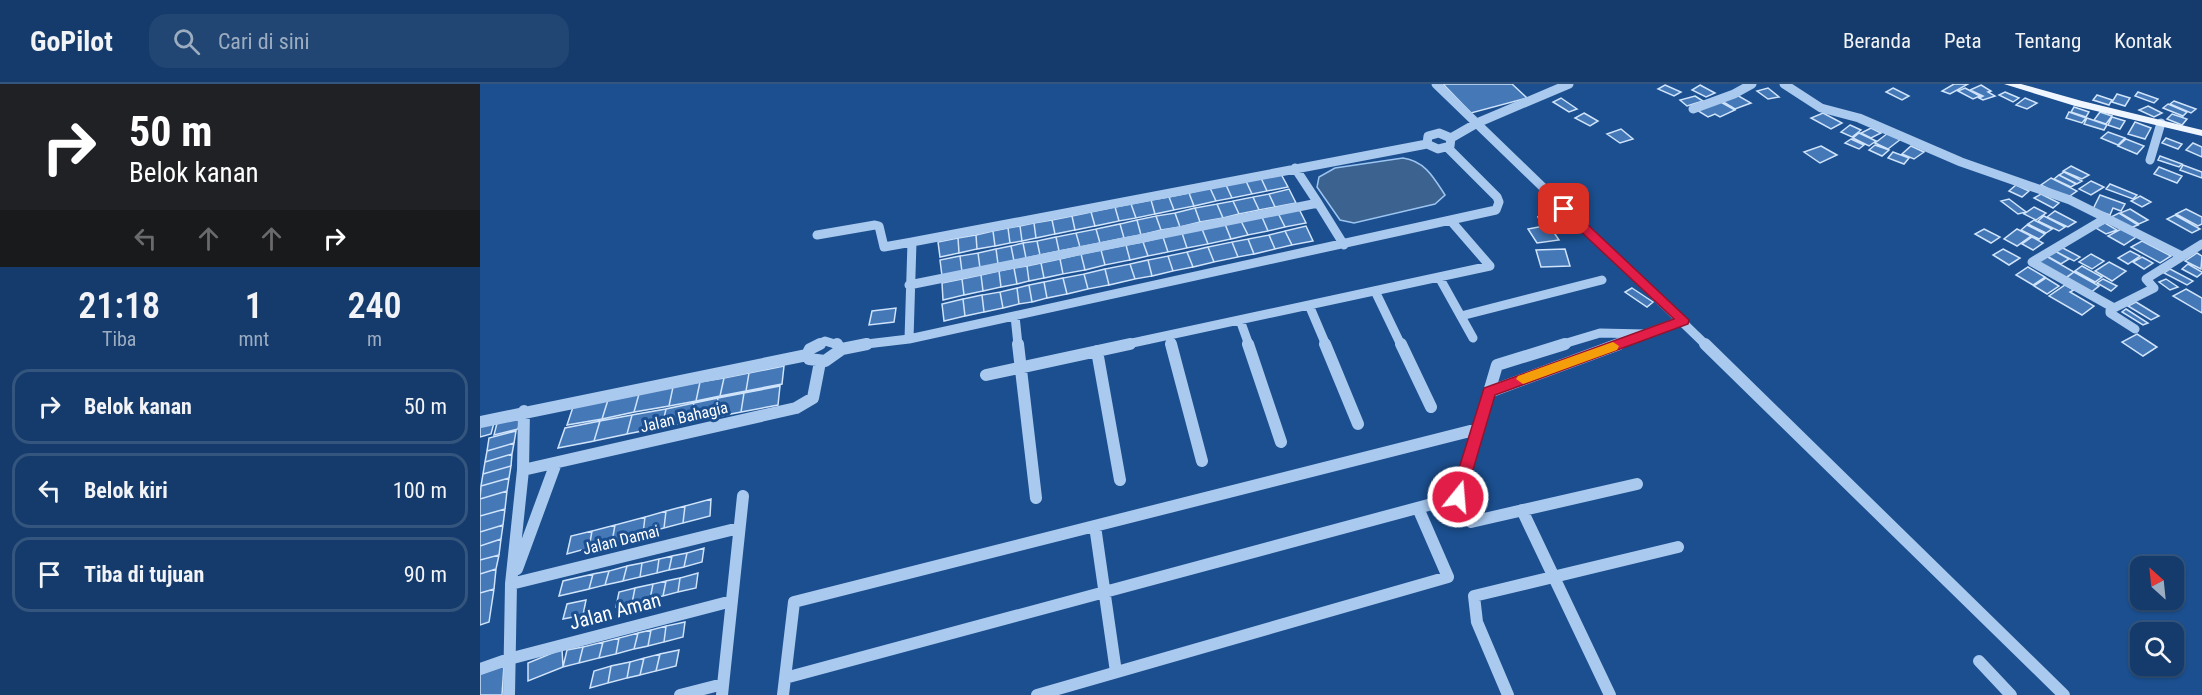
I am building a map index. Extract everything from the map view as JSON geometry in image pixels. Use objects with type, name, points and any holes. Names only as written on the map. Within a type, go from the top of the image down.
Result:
[{"type":"main road","points":[[2009,84],[2079,104],[2202,134]]},
{"type":"street","points":[[1436,84],[1683,320],[2064,695]]},
{"type":"street","points":[[817,235],[875,225],[879,226],[884,248],[1426,144],[1438,149],[1477,123],[1569,84]]},
{"type":"street","points":[[1693,109],[1734,94],[1752,84]]},
{"type":"street","points":[[1784,84],[1821,108],[1870,122],[1953,159],[2070,200],[2182,256]]},
{"type":"street","points":[[2150,160],[2161,123]]},
{"type":"street","points":[[807,355],[808,359],[820,362],[828,360],[839,349],[909,339],[1451,222],[1496,210],[1499,202],[1497,196],[1449,143],[1444,134],[1431,135],[1426,139],[1426,144]]},
{"type":"street","points":[[1295,168],[1344,245]]},
{"type":"street","points":[[909,285],[1318,203]]},
{"type":"street","points":[[2106,218],[2032,262],[2114,308]]},
{"type":"street","points":[[986,375],[1490,266],[1451,222]]},
{"type":"street","points":[[909,339],[912,242]]},
{"type":"street","points":[[2135,329],[2110,313],[2110,310],[2154,288],[2146,279],[2182,256],[2200,248]]},
{"type":"street","points":[[1439,277],[1473,338]]},
{"type":"street","points":[[1461,316],[1602,280]]},
{"type":"street","points":[[1375,291],[1431,407]]},
{"type":"street","points":[[1309,305],[1358,424]]},
{"type":"street","points":[[1015,316],[1036,498]]},
{"type":"street","points":[[1240,320],[1281,442]]},
{"type":"street","points":[[1489,392],[1683,320]]},
{"type":"street","points":[[785,678],[1458,497],[1497,364],[1600,333],[1645,334]]},
{"type":"street","points":[[1169,335],[1202,461]]},
{"type":"street","points":[[480,422],[524,411],[807,355],[816,344],[825,341],[837,344],[839,349]]},
{"type":"street","points":[[1096,351],[1120,480]]},
{"type":"street","name":"Jalan Bahagia","points":[[523,470],[796,408],[813,398],[820,362]]},
{"type":"street","points":[[508,695],[511,584],[523,470],[524,411]]},
{"type":"street","points":[[783,695],[794,602],[1478,429]]},
{"type":"street","points":[[511,584],[556,463]]},
{"type":"street","points":[[1471,522],[1637,484]]},
{"type":"street","points":[[680,695],[723,689],[743,496]]},
{"type":"street","points":[[1037,695],[1448,577],[1418,507]]},
{"type":"street","points":[[1522,510],[1610,695]]},
{"type":"street","points":[[1095,526],[1116,672]]},
{"type":"street","name":"Jalan Damai","points":[[511,584],[739,528]]},
{"type":"street","points":[[1508,695],[1477,622],[1474,596],[1678,547]]},
{"type":"street","name":"Jalan Aman","points":[[480,669],[509,659],[732,601]]},
{"type":"street","points":[[1978,661],[2011,695]]},
{"type":"water","points":[[1403,158],[1423,167],[1437,182],[1445,195],[1435,204],[1354,223],[1340,220],[1317,187],[1319,177],[1335,168]]},
{"type":"building","points":[[1443,84],[1512,84],[1527,98],[1471,113]]},
{"type":"building","points":[[1954,84],[1968,84],[1950,94],[1942,91]]},
{"type":"building","points":[[1665,85],[1681,92],[1674,96],[1658,89]]},
{"type":"building","points":[[1700,85],[1715,93],[1706,97],[1692,90]]},
{"type":"building","points":[[1981,85],[1995,96],[1983,100],[1979,98],[1983,96],[1970,90]]},
{"type":"building","points":[[1768,88],[1779,97],[1768,99],[1757,91]]},
{"type":"building","points":[[1893,88],[1909,96],[1902,100],[1886,92]]},
{"type":"building","points":[[1965,88],[1980,96],[1973,99],[1958,91]]},
{"type":"building","points":[[2005,92],[2019,98],[2013,102],[1999,95]]},
{"type":"building","points":[[2138,92],[2158,99],[2154,103],[2135,96]]},
{"type":"building","points":[[1735,94],[1751,103],[1735,109],[1720,100]]},
{"type":"building","points":[[2117,94],[2130,98],[2125,106],[2112,102]]},
{"type":"building","points":[[2097,95],[2112,100],[2109,105],[2093,100]]},
{"type":"building","points":[[1695,96],[1703,101],[1687,106],[1680,100]]},
{"type":"building","points":[[1561,98],[1577,109],[1569,112],[1553,102]]},
{"type":"building","points":[[2025,98],[2037,103],[2027,109],[2016,105]]},
{"type":"building","points":[[1719,101],[1735,110],[1720,117],[1715,114],[1708,117],[1695,109]]},
{"type":"building","points":[[2174,101],[2196,109],[2191,113],[2170,104]]},
{"type":"building","points":[[2168,104],[2187,112],[2183,116],[2163,108]]},
{"type":"building","points":[[2148,106],[2162,113],[2154,117],[2139,110]]},
{"type":"building","points":[[2074,107],[2089,112],[2086,117],[2071,112]]},
{"type":"building","points":[[2069,112],[2086,118],[2082,123],[2066,118]]},
{"type":"building","points":[[2100,112],[2112,116],[2106,124],[2094,120]]},
{"type":"building","points":[[1584,113],[1598,121],[1590,126],[1575,118]]},
{"type":"building","points":[[1823,113],[1842,123],[1831,129],[1811,118]]},
{"type":"building","points":[[2172,114],[2187,119],[2182,125],[2167,119]]},
{"type":"building","points":[[2112,117],[2125,121],[2120,129],[2108,125]]},
{"type":"building","points":[[2087,118],[2107,125],[2104,130],[2084,124]]},
{"type":"building","points":[[2135,122],[2151,128],[2145,139],[2128,134]]},
{"type":"building","points":[[1850,125],[1861,130],[1852,137],[1841,132]]},
{"type":"building","points":[[1871,128],[1881,133],[1871,138],[1861,133]]},
{"type":"building","points":[[1621,129],[1633,139],[1620,143],[1607,134]]},
{"type":"building","points":[[2108,132],[2125,138],[2118,145],[2101,138]]},
{"type":"building","points":[[1859,133],[1876,141],[1869,146],[1853,138]]},
{"type":"building","points":[[1888,133],[1901,139],[1888,149],[1875,143]]},
{"type":"building","points":[[2166,138],[2182,144],[2178,149],[2162,143]]},
{"type":"building","points":[[1851,139],[1864,145],[1859,149],[1845,143]]},
{"type":"building","points":[[2126,139],[2144,146],[2137,154],[2118,146]]},
{"type":"building","points":[[2193,143],[2202,147],[2202,157],[2186,150]]},
{"type":"building","points":[[1875,145],[1889,150],[1882,156],[1869,150]]},
{"type":"building","points":[[1821,146],[1837,155],[1820,163],[1804,152]]},
{"type":"building","points":[[1911,146],[1924,152],[1914,159],[1902,154]]},
{"type":"building","points":[[1893,152],[1909,158],[1904,164],[1888,158]]},
{"type":"building","points":[[2160,156],[2182,164],[2179,167],[2158,160]]},
{"type":"building","points":[[2183,165],[2202,172],[2202,178],[2180,170]]},
{"type":"building","points":[[2071,166],[2089,175],[2082,179],[2063,171]]},
{"type":"building","points":[[2159,167],[2182,176],[2177,183],[2154,174]]},
{"type":"building","points":[[2064,172],[2082,181],[2077,184],[2059,175]]},
{"type":"building","points":[[1281,174],[1288,187],[1267,191],[1261,178]]},
{"type":"building","points":[[2059,175],[2076,184],[2071,187],[2054,179]]},
{"type":"building","points":[[1261,178],[1267,191],[1252,194],[1246,181]]},
{"type":"building","points":[[2051,178],[2077,191],[2067,198],[2041,185]]},
{"type":"building","points":[[1246,181],[1252,194],[1232,198],[1226,185]]},
{"type":"building","points":[[2091,181],[2104,187],[2091,195],[2079,189]]},
{"type":"building","points":[[2110,184],[2137,195],[2133,199],[2106,189]]},
{"type":"building","points":[[1226,185],[1232,198],[1216,201],[1210,188]]},
{"type":"building","points":[[2016,185],[2029,191],[2022,197],[2009,191]]},
{"type":"building","points":[[1210,188],[1216,201],[1194,206],[1189,193]]},
{"type":"building","points":[[1289,189],[1296,203],[1275,207],[1269,194]]},
{"type":"building","points":[[1189,193],[1194,206],[1174,210],[1169,197]]},
{"type":"building","points":[[1269,194],[1275,207],[1259,210],[1253,197]]},
{"type":"building","points":[[2041,194],[2059,203],[2053,208],[2034,198]]},
{"type":"building","points":[[2100,195],[2125,204],[2121,211],[2113,208],[2110,215],[2093,209]]},
{"type":"building","points":[[2140,196],[2151,202],[2142,207],[2131,201]]},
{"type":"building","points":[[1169,197],[1174,210],[1155,214],[1151,200]]},
{"type":"building","points":[[1253,197],[1259,210],[1239,214],[1233,201]]},
{"type":"building","points":[[2009,199],[2026,212],[2018,214],[2001,201]]},
{"type":"building","points":[[1151,200],[1155,214],[1136,218],[1131,204]]},
{"type":"building","points":[[1233,201],[1239,214],[1223,218],[1217,204]]},
{"type":"building","points":[[1131,204],[1136,218],[1119,221],[1115,207]]},
{"type":"building","points":[[1217,204],[1223,218],[1200,222],[1195,208]]},
{"type":"building","points":[[1115,207],[1119,221],[1095,226],[1091,212]]},
{"type":"building","points":[[2034,207],[2046,213],[2036,220],[2024,214]]},
{"type":"building","points":[[1195,208],[1200,222],[1180,227],[1175,213]]},
{"type":"building","points":[[1299,209],[1306,223],[1285,227],[1278,213]]},
{"type":"building","points":[[2130,209],[2148,220],[2139,224],[2120,213]]},
{"type":"building","points":[[2186,209],[2202,217],[2202,224],[2198,226],[2176,214]]},
{"type":"building","points":[[2055,211],[2076,222],[2068,227],[2047,217]]},
{"type":"building","points":[[1091,212],[1095,226],[1075,230],[1072,216]]},
{"type":"building","points":[[1175,213],[1180,227],[1161,230],[1156,216]]},
{"type":"building","points":[[1278,213],[1285,227],[1268,231],[1262,217]]},
{"type":"building","points":[[2119,213],[2138,225],[2130,228],[2111,217]]},
{"type":"building","points":[[1557,215],[1559,220],[1540,222],[1538,217]]},
{"type":"building","points":[[2175,215],[2200,229],[2192,233],[2167,219]]},
{"type":"building","points":[[1072,216],[1075,230],[1055,234],[1052,220]]},
{"type":"building","points":[[1156,216],[1161,230],[1141,235],[1137,220]]},
{"type":"building","points":[[2044,216],[2065,227],[2059,231],[2038,221]]},
{"type":"building","points":[[1262,217],[1268,231],[1248,235],[1241,221]]},
{"type":"building","points":[[1052,220],[1055,234],[1036,238],[1034,223]]},
{"type":"building","points":[[1137,220],[1141,235],[1124,238],[1120,224]]},
{"type":"building","points":[[2034,220],[2052,229],[2046,233],[2028,224]]},
{"type":"building","points":[[1241,221],[1248,235],[1231,239],[1225,224]]},
{"type":"building","points":[[1034,223],[1036,238],[1022,241],[1020,226]]},
{"type":"building","points":[[2105,223],[2117,230],[2106,234],[2094,227]]},
{"type":"building","points":[[1120,224],[1124,238],[1100,243],[1096,229]]},
{"type":"building","points":[[1225,224],[1231,239],[1208,244],[1202,229]]},
{"type":"building","points":[[1549,225],[1559,240],[1537,243],[1528,229]]},
{"type":"building","points":[[2027,225],[2045,234],[2039,239],[2021,230]]},
{"type":"building","points":[[1020,226],[1022,241],[1010,243],[1008,228]]},
{"type":"building","points":[[1306,226],[1313,241],[1292,245],[1285,231]]},
{"type":"building","points":[[1008,228],[1010,243],[995,246],[993,231]]},
{"type":"building","points":[[1096,229],[1100,243],[1080,247],[1076,233]]},
{"type":"building","points":[[1202,229],[1208,244],[1187,248],[1182,233]]},
{"type":"building","points":[[1984,229],[2000,237],[1991,243],[1975,234]]},
{"type":"building","points":[[2017,229],[2031,236],[2017,246],[2004,239]]},
{"type":"building","points":[[2121,229],[2136,237],[2124,245],[2108,236]]},
{"type":"building","points":[[993,231],[995,246],[977,249],[976,235]]},
{"type":"building","points":[[1285,231],[1292,245],[1275,249],[1269,235]]},
{"type":"building","points":[[1076,233],[1080,247],[1059,251],[1056,237]]},
{"type":"building","points":[[1182,233],[1187,248],[1168,252],[1163,237]]},
{"type":"building","points":[[976,235],[977,249],[959,253],[958,238]]},
{"type":"building","points":[[1269,235],[1275,249],[1254,254],[1248,239]]},
{"type":"building","points":[[1056,237],[1059,251],[1040,255],[1037,241]]},
{"type":"building","points":[[1163,237],[1168,252],[1148,256],[1143,242]]},
{"type":"building","points":[[2032,237],[2043,243],[2033,250],[2022,244]]},
{"type":"building","points":[[958,238],[959,253],[940,257],[938,242]]},
{"type":"building","points":[[1248,239],[1254,254],[1238,257],[1232,242]]},
{"type":"building","points":[[1037,241],[1040,255],[1026,258],[1023,243]]},
{"type":"building","points":[[2142,241],[2171,256],[2160,263],[2131,247]]},
{"type":"building","points":[[1143,242],[1148,256],[1130,260],[1126,245]]},
{"type":"building","points":[[1232,242],[1238,257],[1214,262],[1208,247]]},
{"type":"building","points":[[1023,243],[1026,258],[1014,261],[1011,246]]},
{"type":"building","points":[[1126,245],[1130,260],[1105,265],[1101,250]]},
{"type":"building","points":[[1011,246],[1014,261],[998,264],[996,249]]},
{"type":"building","points":[[2059,246],[2080,257],[2074,261],[2053,250]]},
{"type":"building","points":[[1208,247],[1214,262],[1193,267],[1187,252]]},
{"type":"building","points":[[996,249],[998,264],[980,268],[978,253]]},
{"type":"building","points":[[1565,249],[1570,266],[1541,267],[1536,250]]},
{"type":"building","points":[[2003,249],[2020,258],[2009,265],[1993,255]]},
{"type":"building","points":[[1101,250],[1105,265],[1085,270],[1081,254]]},
{"type":"building","points":[[2053,250],[2069,259],[2061,264],[2045,255]]},
{"type":"building","points":[[2130,251],[2140,256],[2128,264],[2118,258]]},
{"type":"building","points":[[1187,252],[1193,267],[1173,271],[1168,256]]},
{"type":"building","points":[[978,253],[980,268],[962,272],[960,256]]},
{"type":"building","points":[[2197,253],[2202,256],[2201,269],[2185,261]]},
{"type":"building","points":[[1081,254],[1085,270],[1063,274],[1060,259]]},
{"type":"building","points":[[2091,254],[2104,261],[2092,269],[2079,262]]},
{"type":"building","points":[[960,256],[962,272],[942,276],[940,260]]},
{"type":"building","points":[[1168,256],[1173,271],[1152,276],[1148,260]]},
{"type":"building","points":[[2046,256],[2074,272],[2065,278],[2036,262]]},
{"type":"building","points":[[2142,257],[2153,263],[2144,269],[2133,262]]},
{"type":"building","points":[[1060,259],[1063,274],[1044,278],[1041,263]]},
{"type":"building","points":[[1148,260],[1152,276],[1135,279],[1130,264]]},
{"type":"building","points":[[2109,262],[2126,271],[2112,281],[2095,271]]},
{"type":"building","points":[[1041,263],[1044,278],[1029,281],[1027,266]]},
{"type":"building","points":[[1130,264],[1135,279],[1109,285],[1105,269]]},
{"type":"building","points":[[2188,264],[2202,273],[2197,277],[2182,269]]},
{"type":"building","points":[[1027,266],[1029,281],[1017,284],[1014,268]]},
{"type":"building","points":[[2082,266],[2102,277],[2095,282],[2075,271]]},
{"type":"building","points":[[2028,267],[2045,277],[2033,285],[2016,275]]},
{"type":"building","points":[[1014,268],[1017,284],[1001,287],[999,271]]},
{"type":"building","points":[[1105,269],[1109,285],[1088,289],[1084,274]]},
{"type":"building","points":[[2170,269],[2193,281],[2187,285],[2164,273]]},
{"type":"building","points":[[999,271],[1001,287],[983,291],[981,275]]},
{"type":"building","points":[[2074,272],[2099,286],[2090,293],[2065,279]]},
{"type":"building","points":[[1084,274],[1088,289],[1067,294],[1063,278]]},
{"type":"building","points":[[981,275],[983,291],[964,295],[962,279]]},
{"type":"building","points":[[1063,278],[1067,294],[1047,298],[1044,282]]},
{"type":"building","points":[[2046,278],[2059,286],[2047,294],[2034,286]]},
{"type":"building","points":[[962,279],[964,295],[943,300],[942,283]]},
{"type":"building","points":[[2103,279],[2117,286],[2111,291],[2097,283]]},
{"type":"building","points":[[2166,279],[2178,287],[2170,290],[2159,282]]},
{"type":"building","points":[[1044,282],[1047,298],[1032,302],[1029,285]]},
{"type":"building","points":[[1029,285],[1032,302],[1019,304],[1017,288]]},
{"type":"building","points":[[2065,285],[2074,290],[2070,292],[2094,306],[2082,315],[2049,296]]},
{"type":"building","points":[[1017,288],[1019,304],[1003,308],[1000,292]]},
{"type":"building","points":[[1632,288],[1653,302],[1647,307],[1625,292]]},
{"type":"building","points":[[2186,289],[2202,298],[2202,313],[2173,296]]},
{"type":"building","points":[[1000,292],[1003,308],[984,312],[982,295]]},
{"type":"building","points":[[982,295],[984,312],[965,316],[963,299]]},
{"type":"building","points":[[963,299],[965,316],[944,321],[942,304]]},
{"type":"building","points":[[2136,302],[2159,316],[2151,320],[2128,306]]},
{"type":"building","points":[[896,308],[894,322],[869,325],[872,311]]},
{"type":"building","points":[[2126,309],[2148,323],[2143,325],[2122,312]]},
{"type":"building","points":[[2137,334],[2157,347],[2143,356],[2122,342]]},
{"type":"building","points":[[784,366],[782,384],[746,391],[749,373]]},
{"type":"building","points":[[749,373],[746,391],[720,396],[724,378]]},
{"type":"building","points":[[724,378],[720,396],[696,401],[700,382]]},
{"type":"building","points":[[700,382],[696,401],[669,406],[673,387]]},
{"type":"building","points":[[780,386],[778,405],[741,412],[744,393]]},
{"type":"building","points":[[673,387],[669,406],[634,412],[639,394]]},
{"type":"building","points":[[744,393],[741,412],[715,417],[718,398]]},
{"type":"building","points":[[639,394],[634,412],[602,419],[608,400]]},
{"type":"building","points":[[718,398],[715,417],[690,422],[694,403]]},
{"type":"building","points":[[608,400],[602,419],[567,425],[573,407]]},
{"type":"building","points":[[694,403],[690,422],[662,427],[666,409]]},
{"type":"building","points":[[666,409],[662,427],[627,434],[632,415]]},
{"type":"building","points":[[522,413],[518,429],[494,435],[498,419]]},
{"type":"building","points":[[632,415],[627,434],[594,441],[600,421]]},
{"type":"building","points":[[495,419],[491,434],[480,437],[480,422]]},
{"type":"building","points":[[600,421],[594,441],[558,448],[565,428]]},
{"type":"building","points":[[516,431],[514,443],[487,451],[489,438]]},
{"type":"building","points":[[514,443],[512,454],[485,462],[487,451]]},
{"type":"building","points":[[512,454],[511,466],[483,474],[485,462]]},
{"type":"building","points":[[511,466],[509,478],[481,486],[483,474]]},
{"type":"building","points":[[509,478],[507,491],[480,499],[481,486]]},
{"type":"building","points":[[507,491],[505,509],[480,516],[480,499]]},
{"type":"building","points":[[711,499],[710,516],[683,523],[685,506]]},
{"type":"building","points":[[685,506],[683,523],[664,528],[666,511]]},
{"type":"building","points":[[505,509],[503,525],[480,532],[480,516]]},
{"type":"building","points":[[666,511],[664,528],[643,534],[645,517]]},
{"type":"building","points":[[645,517],[643,534],[612,542],[615,525]]},
{"type":"building","points":[[503,525],[501,539],[480,546],[480,532]]},
{"type":"building","points":[[615,525],[612,542],[589,548],[592,531]]},
{"type":"building","points":[[592,531],[589,548],[567,554],[571,536]]},
{"type":"building","points":[[501,539],[499,555],[480,560],[480,546]]},
{"type":"building","points":[[704,548],[702,562],[684,567],[687,553]]},
{"type":"building","points":[[687,553],[684,567],[669,570],[672,556]]},
{"type":"building","points":[[499,555],[496,569],[480,574],[480,560]]},
{"type":"building","points":[[672,556],[669,570],[657,573],[659,559]]},
{"type":"building","points":[[659,559],[657,573],[640,577],[642,563]]},
{"type":"building","points":[[642,563],[640,577],[623,581],[627,566]]},
{"type":"building","points":[[627,566],[623,581],[605,585],[609,571]]},
{"type":"building","points":[[496,569],[494,589],[480,593],[480,574]]},
{"type":"building","points":[[609,571],[605,585],[589,589],[593,574]]},
{"type":"building","points":[[698,573],[696,588],[678,592],[680,578]]},
{"type":"building","points":[[593,574],[589,589],[559,596],[563,581]]},
{"type":"building","points":[[680,578],[678,592],[663,596],[666,581]]},
{"type":"building","points":[[666,581],[663,596],[650,599],[653,584]]},
{"type":"building","points":[[653,584],[650,599],[632,603],[635,588]]},
{"type":"building","points":[[635,588],[632,603],[616,607],[619,592]]},
{"type":"building","points":[[494,589],[489,622],[480,625],[480,593]]},
{"type":"building","points":[[586,600],[583,615],[563,619],[567,604]]},
{"type":"building","points":[[685,622],[683,637],[664,642],[666,626]]},
{"type":"building","points":[[666,626],[664,642],[648,646],[651,630]]},
{"type":"building","points":[[651,630],[648,646],[634,649],[638,633]]},
{"type":"building","points":[[638,633],[634,649],[616,654],[619,638]]},
{"type":"building","points":[[619,638],[616,654],[599,658],[603,642]]},
{"type":"building","points":[[603,642],[599,658],[579,663],[583,647]]},
{"type":"building","points":[[583,647],[579,663],[563,667],[567,650]]},
{"type":"building","points":[[562,649],[563,667],[528,681],[528,663]]},
{"type":"building","points":[[679,650],[676,666],[656,671],[660,654]]},
{"type":"building","points":[[660,654],[656,671],[640,675],[644,658]]},
{"type":"building","points":[[644,658],[640,675],[627,678],[630,662]]},
{"type":"building","points":[[630,662],[627,678],[608,683],[611,666]]},
{"type":"building","points":[[504,665],[502,695],[480,695],[480,674]]},
{"type":"building","points":[[611,666],[608,683],[590,688],[594,671]]},
{"type":"slow traffic","points":[[1523,379],[1613,346]]},
{"type":"route","points":[[1458,497],[1489,392],[1683,320],[1564,209]]}]
